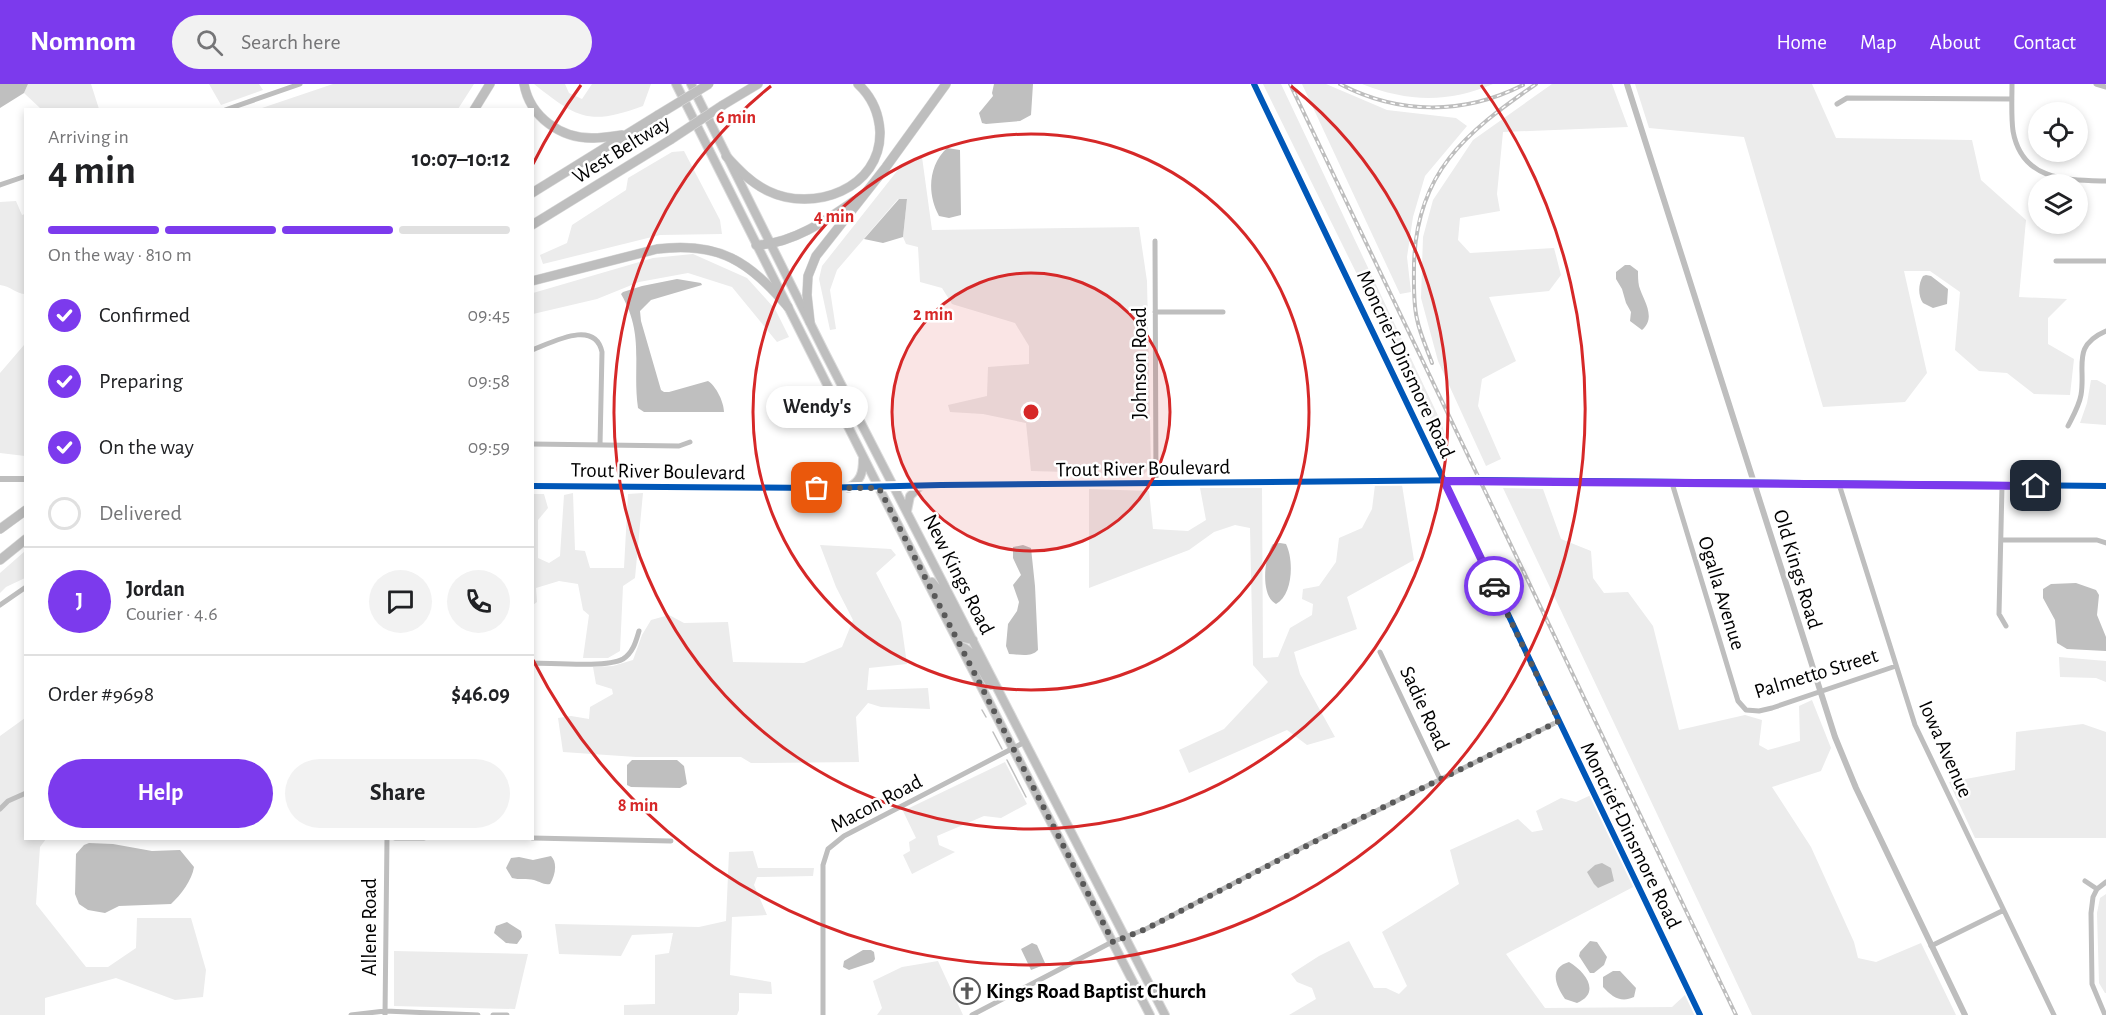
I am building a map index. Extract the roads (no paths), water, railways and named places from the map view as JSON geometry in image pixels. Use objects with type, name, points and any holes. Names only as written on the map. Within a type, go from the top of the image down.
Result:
[{"type":"highway","points":[[475,108],[490,84]]},
{"type":"highway","points":[[524,84],[534,108]]},
{"type":"highway","name":"New Kings Road","points":[[676,84],[879,488],[1150,1015]]},
{"type":"highway","name":"New Kings Road","points":[[691,84],[770,244],[1165,1015]]},
{"type":"highway","name":"West Beltway","points":[[534,192],[709,84]]},
{"type":"highway","name":"West Beltway","points":[[534,224],[758,84]]},
{"type":"highway","points":[[726,156],[757,185],[779,196],[806,200],[840,193],[865,175],[872,164],[880,139],[880,122],[873,103],[858,84]]},
{"type":"highway","points":[[810,322],[807,295],[811,265],[823,245],[917,126],[946,84]]},
{"type":"highway","points":[[534,109],[556,129],[580,137],[593,138],[628,134]]},
{"type":"highway","points":[[756,245],[786,240],[833,215],[862,195]]},
{"type":"highway","points":[[534,280],[657,249],[696,247],[719,252],[742,263],[769,286],[788,307]]},
{"type":"highway","points":[[848,488],[861,477],[863,455]]},
{"type":"highway","points":[[907,512],[910,496],[920,486]]},
{"type":"highway","points":[[0,529],[24,511]]},
{"type":"highway","points":[[0,560],[24,541]]},
{"type":"highway","points":[[921,568],[943,595],[964,638],[973,640]]},
{"type":"highway","points":[[961,646],[971,652],[983,675],[1005,702]]},
{"type":"street","points":[[231,108],[300,84]]},
{"type":"street","name":"Moncrief-Dinsmore Road","points":[[1254,84],[1700,1015]]},
{"type":"street","name":"Old Kings Road","points":[[1627,84],[1819,691],[1848,770],[1965,1015]]},
{"type":"street","points":[[2012,84],[2015,138],[2022,155],[2030,164],[2057,178],[2106,181]]},
{"type":"street","points":[[2096,84],[2106,87]]},
{"type":"street","points":[[1837,104],[1847,98],[2012,99]]},
{"type":"street","points":[[0,185],[24,177]]},
{"type":"street","name":"Johnson Road","points":[[1155,242],[1156,484]]},
{"type":"street","points":[[2056,261],[2106,261]]},
{"type":"street","points":[[1155,312],[1223,312]]},
{"type":"street","points":[[2068,426],[2081,396],[2081,363],[2084,349],[2093,338],[2106,331]]},
{"type":"street","points":[[534,349],[574,335],[585,334],[596,339],[602,352],[600,445]]},
{"type":"street","points":[[534,444],[678,446],[690,442]]},
{"type":"street","points":[[0,478],[24,479]]},
{"type":"street","name":"Trout River Boulevard","points":[[534,486],[879,488],[1444,481],[2106,486]]},
{"type":"street","name":"Ogalla Avenue","points":[[1672,483],[1738,701],[1746,710]]},
{"type":"street","name":"Iowa Avenue","points":[[1839,484],[1915,725],[2054,1015]]},
{"type":"street","points":[[2002,486],[2000,614],[2006,626]]},
{"type":"street","points":[[2001,540],[2097,540],[2106,543]]},
{"type":"street","points":[[0,605],[24,588]]},
{"type":"street","points":[[534,663],[616,661],[629,654],[639,631]]},
{"type":"street","name":"Sadie Road","points":[[1380,652],[1440,779]]},
{"type":"street","name":"Palmetto Street","points":[[1746,710],[1759,711],[1772,708],[1896,666]]},
{"type":"street","points":[[972,1015],[1113,942],[1559,721]]},
{"type":"street","name":"Macon Road","points":[[823,1015],[823,865],[828,849],[837,840],[1025,742]]},
{"type":"street","points":[[0,809],[8,801],[24,794]]},
{"type":"street","points":[[534,838],[671,841]]},
{"type":"street","name":"Allene Road","points":[[385,1013],[387,840]]},
{"type":"street","points":[[2085,881],[2097,890]]},
{"type":"street","points":[[2105,1015],[2095,992],[2091,972],[2091,905],[2097,890],[2106,882]]},
{"type":"street","points":[[1931,946],[2002,910]]},
{"type":"street","points":[[351,1015],[385,1013],[478,1015]]},
{"type":"street","points":[[493,1015],[507,1015]]},
{"type":"waterway","points":[[982,710],[986,717]]},
{"type":"waterway","points":[[993,732],[1002,749]]},
{"type":"waterway","points":[[1007,760],[1026,797]]},
{"type":"railway","points":[[1290,84],[1736,1015]]},
{"type":"railway","points":[[1340,84],[1385,101],[1408,106],[1432,107],[1478,102],[1523,85]]},
{"type":"railway","points":[[1432,363],[1418,325],[1414,299],[1417,233],[1424,205],[1435,180],[1449,158],[1487,120],[1536,84]]},
{"type":"place","name":"Wendy's","points":[[817,488]]},
{"type":"place","name":"Kings Road Baptist Church","points":[[967,991]]}]
